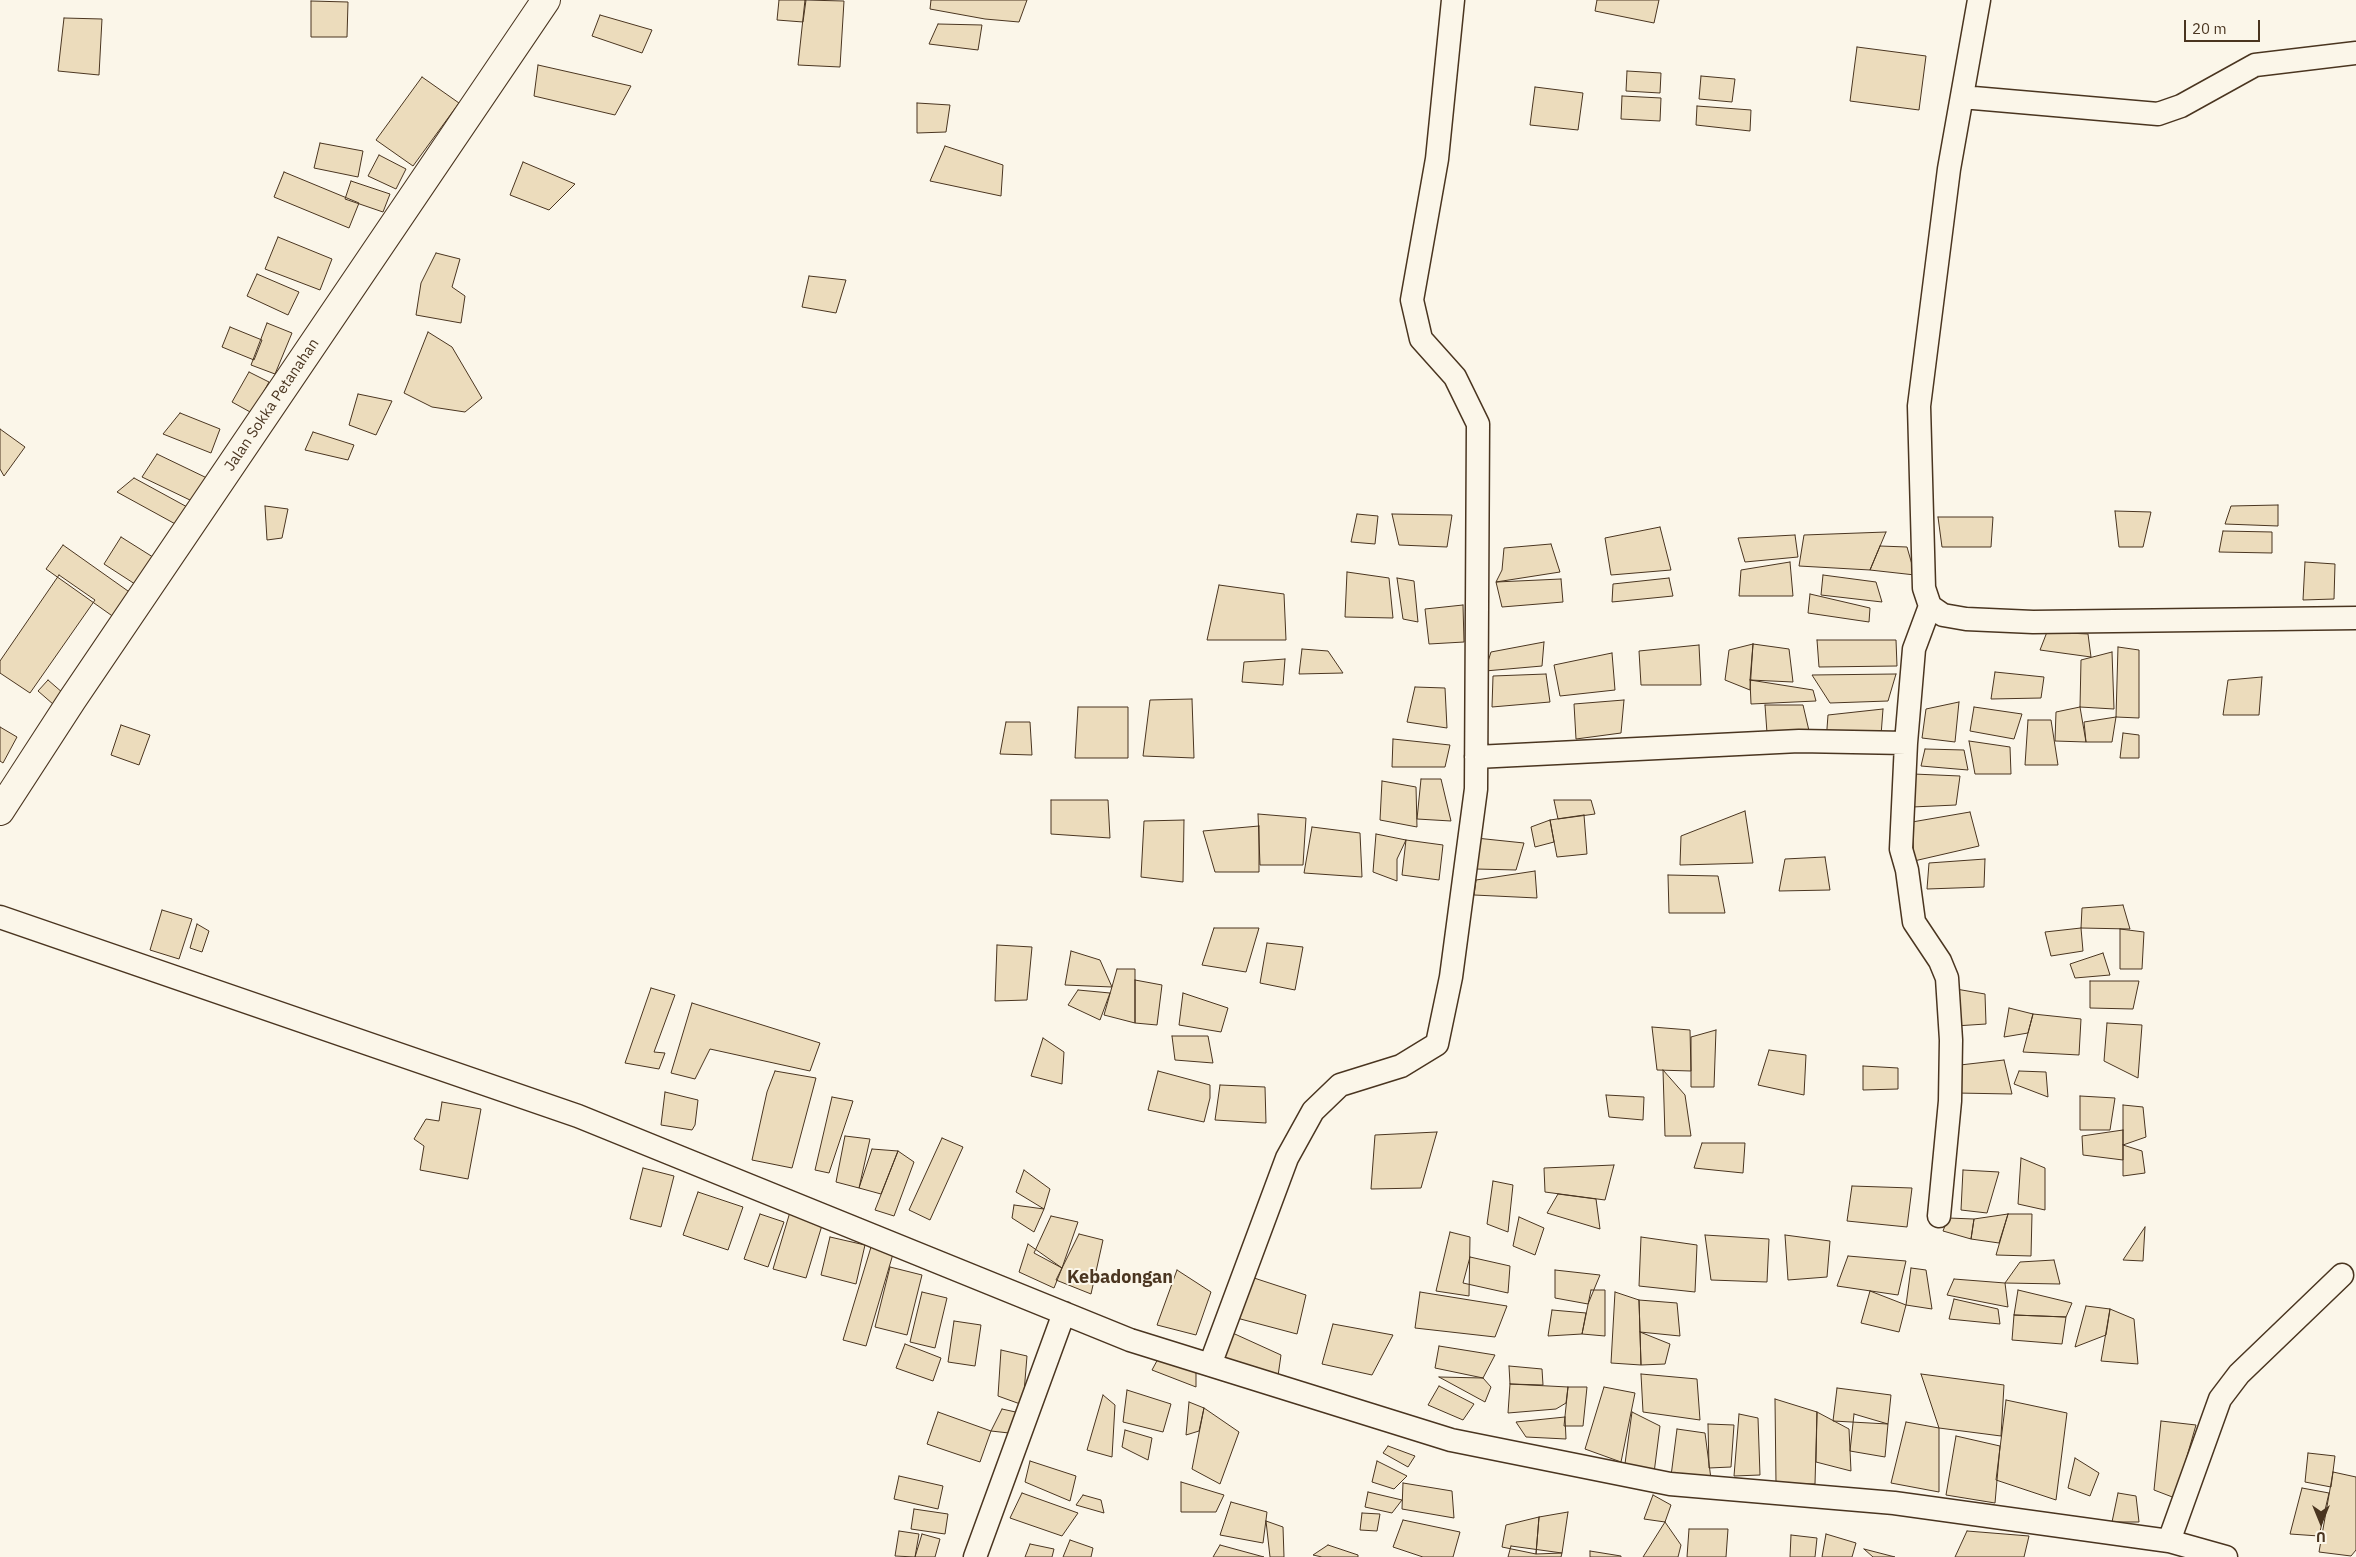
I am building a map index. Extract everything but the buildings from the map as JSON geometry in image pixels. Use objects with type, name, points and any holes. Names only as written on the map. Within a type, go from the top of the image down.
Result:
[{"type":"main road","name":"Jalan Sokka Petanahan","points":[[0,811],[72,700],[546,0]]},
{"type":"street","points":[[1210,1365],[1287,1158],[1313,1112],[1340,1085],[1401,1066],[1437,1044],[1451,977],[1476,789],[1478,424],[1455,376],[1421,339],[1412,300],[1437,159],[1453,0]]},
{"type":"street","points":[[1979,0],[1949,169],[1919,406],[1924,588],[1930,606],[1944,616],[2024,622],[2356,618]]},
{"type":"street","points":[[1962,97],[2158,114],[2181,106],[2255,65],[2356,53]]},
{"type":"street","points":[[1930,606],[1914,649],[1906,743],[1901,848],[1907,870],[1914,922],[1940,961],[1947,978],[1948,987],[1951,1040],[1950,1100],[1939,1216]]},
{"type":"street","points":[[1476,758],[1799,742],[1906,743]]},
{"type":"street","points":[[0,917],[578,1116],[1130,1340],[1451,1440],[1670,1484],[1894,1503],[2169,1541],[2226,1557]]},
{"type":"street","points":[[2169,1541],[2220,1399],[2239,1374],[2342,1275]]},
{"type":"street","points":[[975,1557],[1064,1313]]},
{"type":"district","name":"Kebadongan","points":[[1120,1278]]}]
